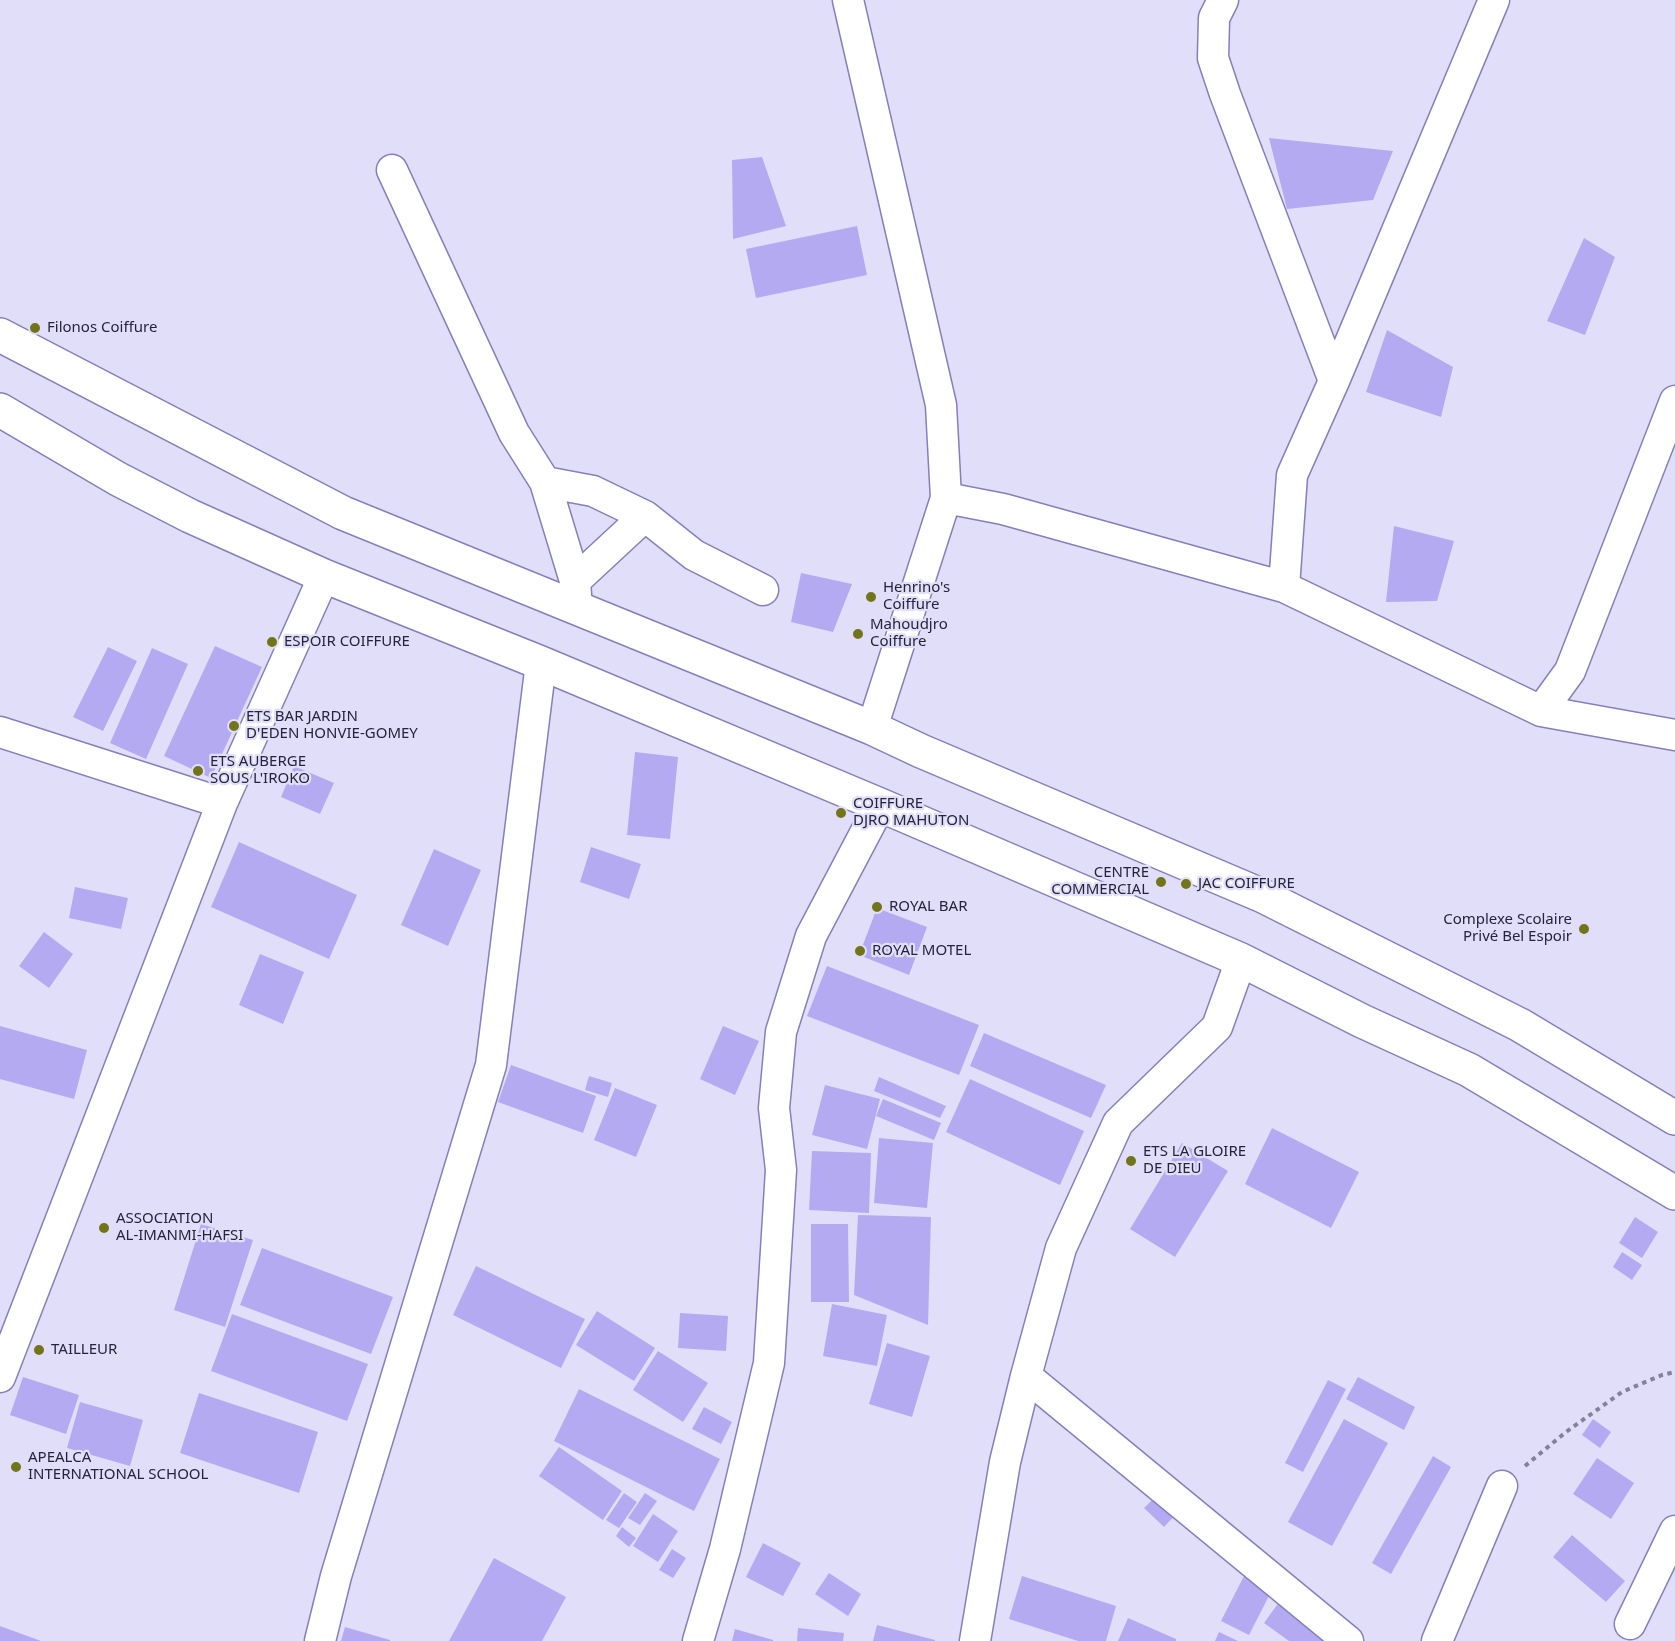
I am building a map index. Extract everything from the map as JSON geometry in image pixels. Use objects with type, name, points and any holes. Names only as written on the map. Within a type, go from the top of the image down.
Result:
[{"type":"main road","points":[[0,335],[343,513],[576,595],[931,756],[1263,896],[1520,1025],[1675,1118]]},
{"type":"main road","points":[[0,410],[118,479],[190,516],[324,576],[541,663],[1241,960],[1362,1021],[1469,1070],[1675,1193]]},
{"type":"street","points":[[848,0],[941,405],[946,498],[872,728]]},
{"type":"street","points":[[1223,0],[1214,18],[1213,58],[1334,381]]},
{"type":"street","points":[[1284,587],[1292,475],[1334,381],[1494,0]]},
{"type":"street","points":[[392,170],[514,432],[545,482],[576,595]]},
{"type":"street","points":[[1541,711],[1570,671],[1675,401]]},
{"type":"street","points":[[545,482],[593,491],[645,516],[694,555],[763,590]]},
{"type":"street","points":[[946,498],[1003,509],[1284,587],[1541,711],[1675,735]]},
{"type":"street","points":[[576,595],[645,516]]},
{"type":"street","points":[[0,1377],[222,803],[324,576]]},
{"type":"street","points":[[320,1641],[336,1576],[491,1065],[541,663]]},
{"type":"street","points":[[1570,671],[1585,719]]},
{"type":"street","points":[[0,732],[222,803]]},
{"type":"street","points":[[698,1641],[724,1549],[769,1363],[781,1170],[774,1108],[781,1032],[810,936],[880,805]]},
{"type":"street","points":[[975,1641],[1005,1462],[1061,1248],[1118,1124],[1217,1027],[1241,960]]},
{"type":"street","points":[[1026,1376],[1348,1641]]},
{"type":"street","points":[[1437,1641],[1502,1486]]},
{"type":"street","points":[[1630,1624],[1675,1531]]},
{"type":"path","points":[[1502,1486],[1566,1432],[1622,1392],[1675,1372]]},
{"type":"building","points":[[1269,138],[1393,151],[1373,200],[1287,209]]},
{"type":"building","points":[[762,157],[786,226],[733,239],[732,160]]},
{"type":"building","points":[[857,226],[867,275],[756,298],[746,249]]},
{"type":"building","points":[[1584,238],[1615,257],[1585,335],[1547,321]]},
{"type":"building","points":[[1387,330],[1453,367],[1441,417],[1366,392]]},
{"type":"building","points":[[1394,526],[1454,541],[1437,601],[1386,602]]},
{"type":"building","points":[[801,573],[852,584],[833,632],[791,622]]},
{"type":"building","points":[[215,646],[262,667],[211,778],[164,756]]},
{"type":"building","points":[[108,647],[137,661],[103,731],[73,717]]},
{"type":"building","points":[[152,648],[188,664],[146,759],[110,743]]},
{"type":"building","points":[[635,752],[678,757],[670,839],[627,835]]},
{"type":"building","points":[[294,766],[334,783],[320,814],[281,797]]},
{"type":"building","points":[[239,842],[357,895],[329,959],[211,907]]},
{"type":"building","points":[[591,847],[641,864],[629,899],[580,882]]},
{"type":"building","points":[[434,849],[481,870],[448,946],[401,925]]},
{"type":"building","points":[[75,887],[128,898],[121,929],[69,918]]},
{"type":"building","points":[[877,908],[927,927],[909,975],[859,955]]},
{"type":"building","points":[[44,932],[73,954],[49,988],[19,966]]},
{"type":"building","points":[[260,954],[304,972],[283,1024],[239,1005]]},
{"type":"building","points":[[827,966],[979,1025],[959,1075],[807,1016]]},
{"type":"building","points":[[0,1026],[87,1050],[74,1099],[0,1079]]},
{"type":"building","points":[[723,1026],[759,1041],[735,1095],[700,1079]]},
{"type":"building","points":[[984,1033],[1106,1085],[1091,1118],[970,1066]]},
{"type":"building","points":[[511,1065],[596,1096],[583,1133],[498,1102]]},
{"type":"building","points":[[589,1076],[612,1083],[608,1097],[585,1090]]},
{"type":"building","points":[[879,1077],[946,1106],[940,1118],[874,1091]]},
{"type":"building","points":[[970,1079],[1084,1131],[1060,1185],[946,1132]]},
{"type":"building","points":[[825,1085],[880,1099],[867,1149],[812,1135]]},
{"type":"building","points":[[615,1088],[657,1105],[636,1157],[594,1140]]},
{"type":"building","points":[[883,1099],[941,1123],[934,1140],[876,1116]]},
{"type":"building","points":[[1272,1128],[1359,1172],[1331,1228],[1245,1184]]},
{"type":"building","points":[[879,1138],[933,1143],[927,1208],[874,1203]]},
{"type":"building","points":[[1182,1143],[1228,1171],[1175,1257],[1130,1229]]},
{"type":"building","points":[[812,1151],[871,1153],[869,1213],[809,1210]]},
{"type":"building","points":[[858,1215],[931,1217],[928,1325],[854,1295]]},
{"type":"building","points":[[1635,1217],[1658,1232],[1642,1258],[1619,1243]]},
{"type":"building","points":[[201,1224],[253,1240],[225,1327],[174,1310]]},
{"type":"building","points":[[811,1224],[848,1224],[849,1302],[811,1302]]},
{"type":"building","points":[[262,1248],[393,1297],[371,1354],[240,1305]]},
{"type":"building","points":[[1622,1252],[1642,1265],[1632,1280],[1613,1267]]},
{"type":"building","points":[[476,1266],[585,1319],[561,1368],[453,1315]]},
{"type":"building","points":[[832,1304],[887,1315],[877,1366],[823,1356]]},
{"type":"building","points":[[597,1311],[655,1348],[634,1381],[576,1345]]},
{"type":"building","points":[[680,1313],[728,1316],[726,1351],[678,1348]]},
{"type":"building","points":[[232,1314],[368,1364],[347,1421],[211,1371]]},
{"type":"building","points":[[887,1343],[930,1356],[912,1417],[869,1404]]},
{"type":"building","points":[[658,1351],[708,1383],[683,1422],[633,1390]]},
{"type":"building","points":[[23,1377],[79,1395],[66,1434],[10,1415]]},
{"type":"building","points":[[1358,1377],[1415,1407],[1404,1430],[1346,1399]]},
{"type":"building","points":[[1328,1380],[1346,1389],[1303,1472],[1285,1463]]},
{"type":"building","points":[[579,1389],[720,1459],[694,1511],[554,1441]]},
{"type":"building","points":[[199,1393],[318,1432],[299,1493],[180,1453]]},
{"type":"building","points":[[80,1402],[143,1420],[130,1466],[67,1448]]},
{"type":"building","points":[[704,1407],[732,1422],[721,1444],[692,1429]]},
{"type":"building","points":[[1344,1419],[1388,1443],[1332,1546],[1288,1522]]},
{"type":"building","points":[[1593,1419],[1611,1432],[1600,1448],[1582,1435]]},
{"type":"building","points":[[559,1447],[622,1491],[603,1520],[539,1476]]},
{"type":"building","points":[[1433,1456],[1451,1467],[1391,1574],[1372,1563]]},
{"type":"building","points":[[1597,1458],[1634,1483],[1611,1519],[1573,1494]]},
{"type":"building","points":[[624,1493],[637,1502],[619,1528],[606,1520]]},
{"type":"building","points":[[645,1493],[657,1501],[640,1525],[628,1518]]},
{"type":"building","points":[[1157,1495],[1177,1513],[1164,1527],[1144,1508]]},
{"type":"building","points":[[653,1514],[678,1531],[658,1562],[633,1546]]},
{"type":"building","points":[[622,1527],[636,1538],[629,1547],[616,1536]]},
{"type":"building","points":[[1572,1535],[1625,1581],[1606,1602],[1553,1557]]},
{"type":"building","points":[[763,1543],[801,1563],[783,1596],[746,1577]]},
{"type":"building","points":[[672,1549],[686,1558],[673,1578],[659,1570]]},
{"type":"building","points":[[494,1558],[566,1597],[542,1641],[449,1641]]},
{"type":"building","points":[[829,1573],[861,1594],[848,1616],[815,1594]]},
{"type":"building","points":[[1022,1576],[1116,1606],[1106,1641],[1078,1641],[1009,1619]]},
{"type":"building","points":[[1244,1576],[1272,1590],[1249,1635],[1221,1621]]},
{"type":"building","points":[[1284,1595],[1331,1630],[1323,1641],[1289,1641],[1264,1623]]},
{"type":"building","points":[[1128,1618],[1176,1639],[1176,1641],[1118,1641]]},
{"type":"building","points":[[877,1625],[935,1640],[935,1641],[873,1641]]},
{"type":"building","points":[[0,1626],[41,1641],[0,1641]]},
{"type":"building","points":[[345,1627],[390,1640],[390,1641],[341,1641]]},
{"type":"building","points":[[798,1628],[844,1633],[843,1641],[797,1641]]},
{"type":"building","points":[[735,1629],[773,1640],[773,1641],[732,1641]]},
{"type":"building","points":[[1219,1632],[1238,1641],[1215,1641]]},
{"type":"place","name":"Filonos Coiffure","points":[[35,328]]},
{"type":"place","name":"Henrino's Coiffure","points":[[871,597]]},
{"type":"place","name":"Mahoudjro Coiffure","points":[[858,634]]},
{"type":"place","name":"ESPOIR COIFFURE","points":[[272,642]]},
{"type":"place","name":"ETS BAR JARDIN D'EDEN HONVIE-GOMEY","points":[[234,726]]},
{"type":"place","name":"ETS AUBERGE SOUS L'IROKO","points":[[198,771]]},
{"type":"place","name":"COIFFURE DJRO MAHUTON","points":[[841,813]]},
{"type":"place","name":"CENTRE COMMERCIAL","points":[[1161,882]]},
{"type":"place","name":"JAC COIFFURE","points":[[1186,884]]},
{"type":"place","name":"ROYAL BAR","points":[[877,907]]},
{"type":"place","name":"Complexe Scolaire Privé Bel Espoir","points":[[1584,929]]},
{"type":"place","name":"ROYAL MOTEL","points":[[860,951]]},
{"type":"place","name":"ETS LA GLOIRE DE DIEU","points":[[1131,1161]]},
{"type":"place","name":"ASSOCIATION AL-IMANMI-HAFSI","points":[[104,1228]]},
{"type":"place","name":"TAILLEUR","points":[[39,1350]]},
{"type":"place","name":"APEALCA INTERNATIONAL SCHOOL","points":[[16,1467]]}]
